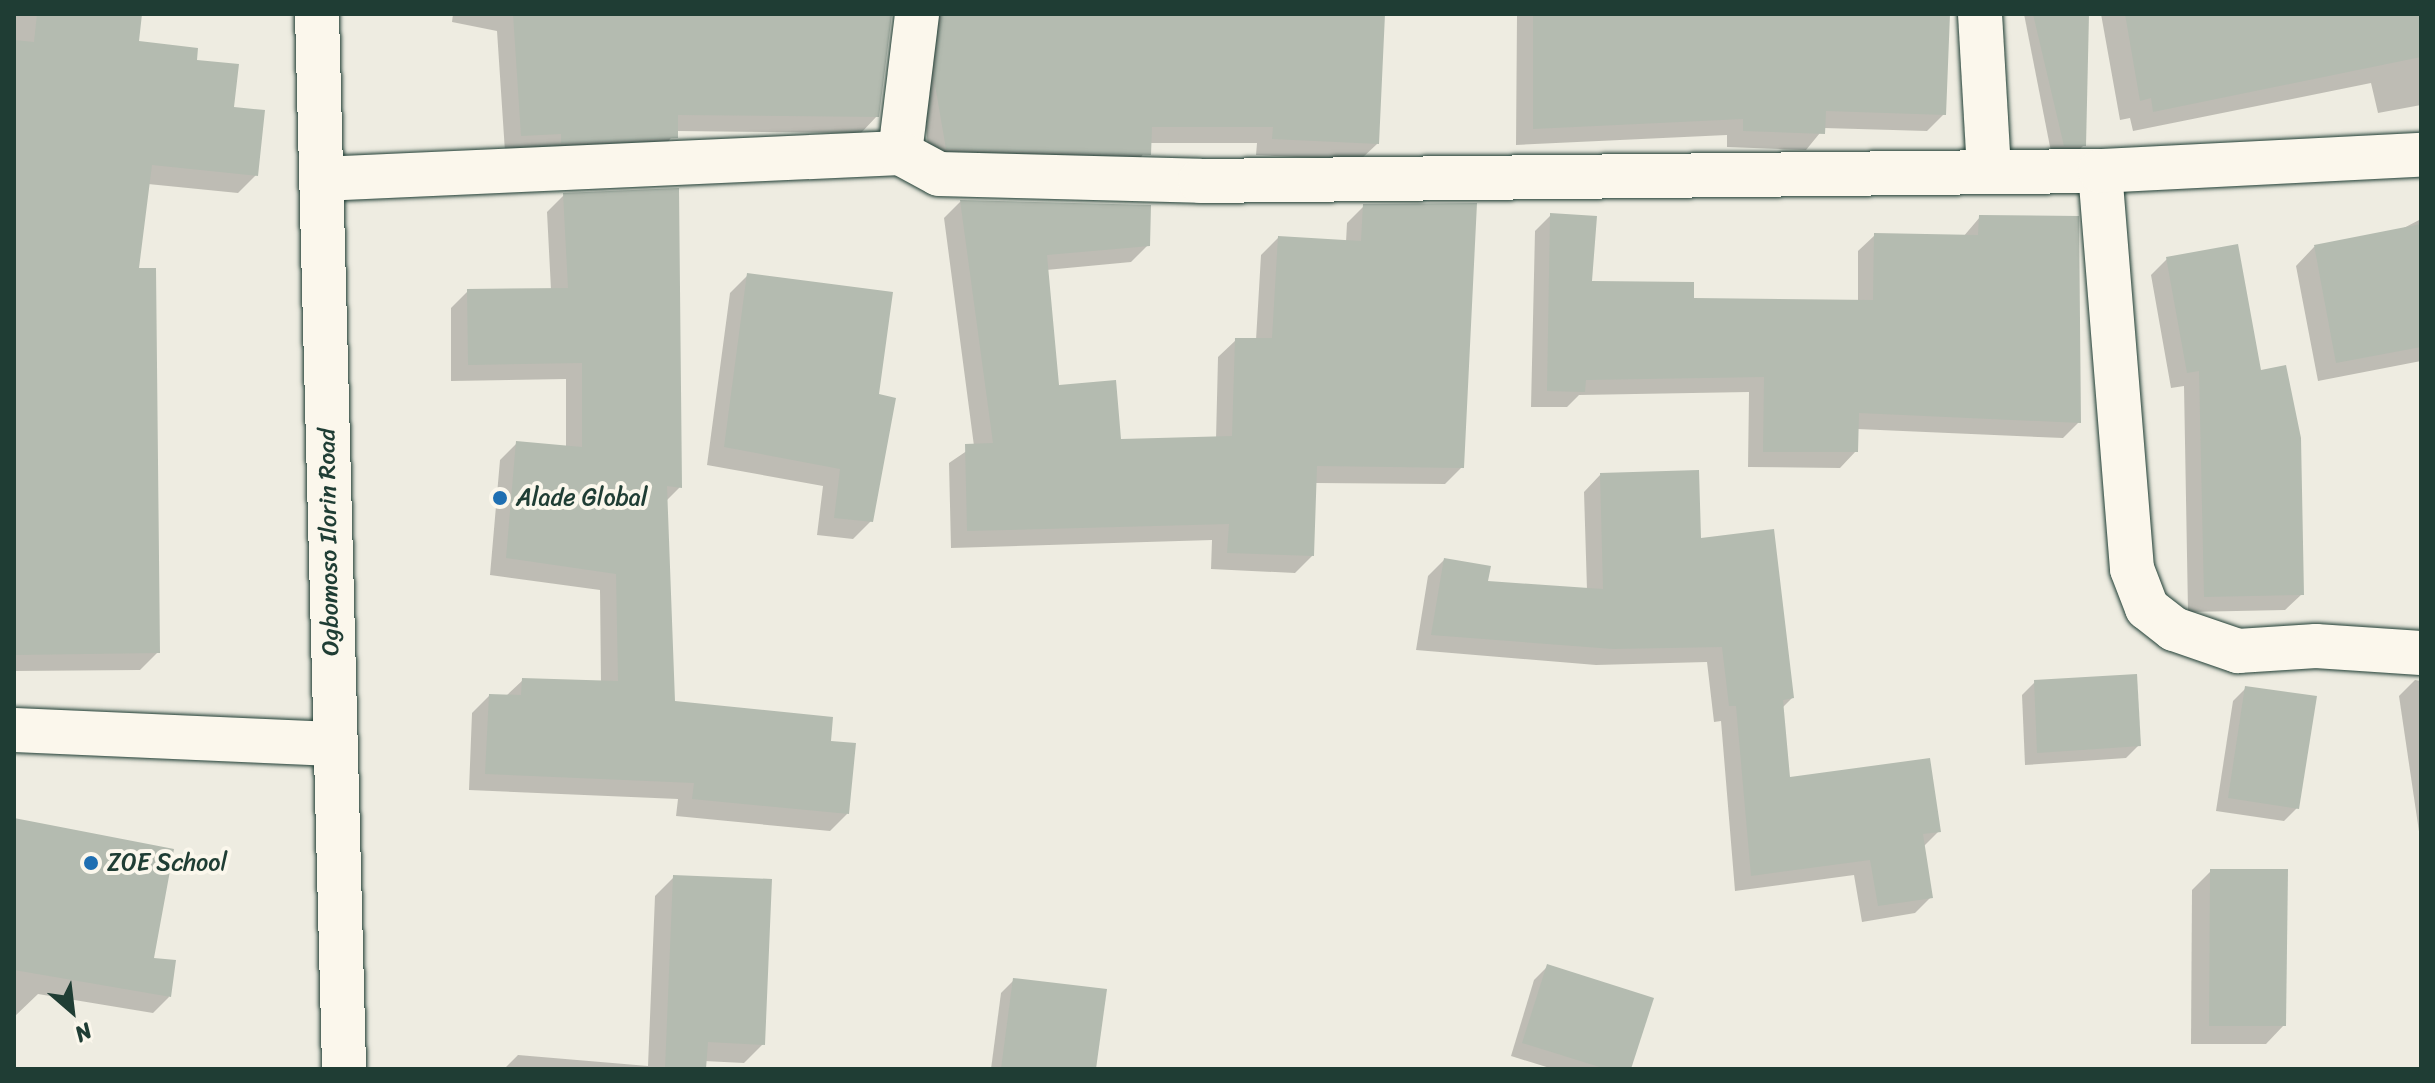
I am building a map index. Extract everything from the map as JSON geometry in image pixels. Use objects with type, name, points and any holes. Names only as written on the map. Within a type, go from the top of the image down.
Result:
[{"type":"main road","name":"Ogbomoso Ilorin Road","points":[[317,14],[344,1069]]},
{"type":"main road","points":[[900,153],[917,14]]},
{"type":"main road","points":[[1980,14],[1989,172]]},
{"type":"main road","points":[[321,179],[900,153],[939,174],[1042,180],[2100,171],[2421,155]]},
{"type":"main road","points":[[2100,171],[2132,569],[2147,608],[2174,629],[2238,651],[2316,646],[2421,653]]},
{"type":"main road","points":[[14,730],[334,744]]},
{"type":"building","points":[[37,14],[142,14],[139,41],[198,48],[197,60],[239,64],[234,107],[265,110],[258,176],[152,165],[139,268],[156,268],[160,653],[14,655],[14,40],[34,42]]},
{"type":"building","points":[[513,14],[892,14],[879,117],[678,115],[678,138],[561,143],[561,134],[521,136]]},
{"type":"building","points":[[942,14],[1385,14],[1379,144],[1272,139],[1273,127],[1152,127],[1151,155],[946,149],[934,79]]},
{"type":"building","points":[[1533,14],[1950,14],[1946,115],[1826,111],[1825,134],[1743,131],[1743,119],[1533,129]]},
{"type":"building","points":[[2033,14],[2089,14],[2086,146],[2064,146]]},
{"type":"building","points":[[2125,14],[2421,14],[2421,57],[2153,112],[2151,98],[2140,101]]},
{"type":"building","points":[[679,188],[682,488],[667,486],[675,701],[833,717],[831,741],[856,743],[849,814],[692,799],[694,783],[485,774],[489,694],[521,695],[522,678],[618,681],[616,574],[506,558],[516,441],[582,447],[582,363],[468,365],[467,289],[568,288],[563,193]]},
{"type":"building","points":[[960,200],[1151,205],[1150,246],[1047,255],[1059,385],[1116,380],[1121,439],[1232,436],[1235,338],[1272,338],[1278,236],[1361,241],[1363,204],[1477,203],[1464,468],[1317,466],[1314,556],[1227,553],[1229,524],[967,531],[965,444],[993,443]]},
{"type":"building","points":[[1550,213],[1597,216],[1592,281],[1694,282],[1694,298],[1873,300],[1874,233],[1978,235],[1979,215],[2079,216],[2081,423],[1859,413],[1858,452],[1763,452],[1764,377],[1586,380],[1585,392],[1547,391]]},
{"type":"building","points":[[2421,224],[2421,347],[2336,363],[2314,245]]},
{"type":"building","points":[[2238,244],[2261,370],[2286,365],[2301,438],[2304,595],[2204,597],[2199,371],[2187,373],[2166,257]]},
{"type":"building","points":[[747,273],[893,292],[879,394],[896,398],[873,522],[834,518],[840,469],[724,447]]},
{"type":"building","points":[[1699,470],[1701,538],[1774,529],[1794,698],[1783,700],[1790,777],[1930,758],[1941,832],[1923,834],[1933,898],[1878,906],[1870,860],[1751,876],[1736,706],[1729,706],[1722,647],[1613,649],[1431,635],[1444,558],[1491,566],[1488,581],[1603,589],[1600,473]]},
{"type":"building","points":[[2137,674],[2141,746],[2037,753],[2034,680]]},
{"type":"building","points":[[2245,686],[2317,696],[2299,809],[2228,798]]},
{"type":"building","points":[[14,818],[174,849],[154,958],[176,960],[171,997],[14,970]]},
{"type":"building","points":[[2210,869],[2288,869],[2286,1026],[2209,1026]]},
{"type":"building","points":[[673,875],[772,879],[765,1045],[708,1042],[706,1069],[665,1069]]},
{"type":"building","points":[[1547,964],[1654,998],[1631,1069],[1606,1069],[1522,1043]]},
{"type":"building","points":[[1013,978],[1107,989],[1096,1069],[1001,1069]]},
{"type":"place","name":"Alade Global","points":[[500,498]]},
{"type":"place","name":"ZOE School","points":[[91,863]]}]
